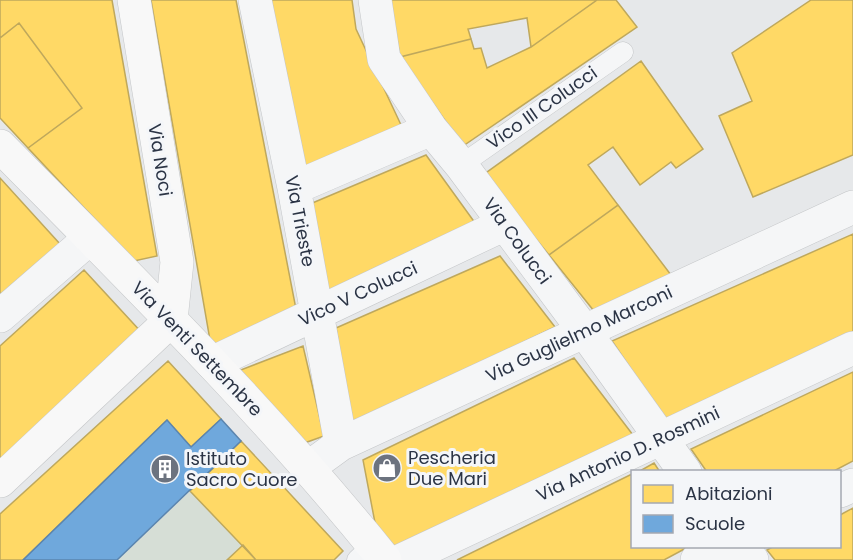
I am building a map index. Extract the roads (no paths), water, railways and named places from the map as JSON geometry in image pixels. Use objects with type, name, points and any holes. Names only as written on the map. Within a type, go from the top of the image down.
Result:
[{"type":"street","name":"Via Noci","points":[[134,0],[177,262],[171,320]]},
{"type":"street","name":"Via Trieste","points":[[255,0],[294,188],[341,444]]},
{"type":"street","name":"Via Colucci","points":[[375,0],[384,59],[431,129],[462,165],[684,470]]},
{"type":"street","points":[[294,188],[431,129]]},
{"type":"street","name":"Via Venti Settembre","points":[[0,146],[171,320],[308,468],[372,555]]},
{"type":"street","name":"Via Guglielmo Marconi","points":[[308,468],[341,444],[853,207]]},
{"type":"street","name":"Vico V Colucci","points":[[212,363],[505,224]]},
{"type":"street","points":[[0,316],[90,238]]},
{"type":"street","points":[[0,481],[171,320]]},
{"type":"street","name":"Via Antonio D. Rosmini","points":[[402,560],[853,348]]},
{"type":"street","points":[[697,560],[721,548]]},
{"type":"street","points":[[743,548],[752,560]]},
{"type":"lane","name":"Vico III Colucci","points":[[462,165],[623,52]]},
{"type":"place","name":"Pescheria Due Mari","points":[[387,468]]},
{"type":"place","name":"Istituto Sacro Cuore","points":[[165,469]]}]
